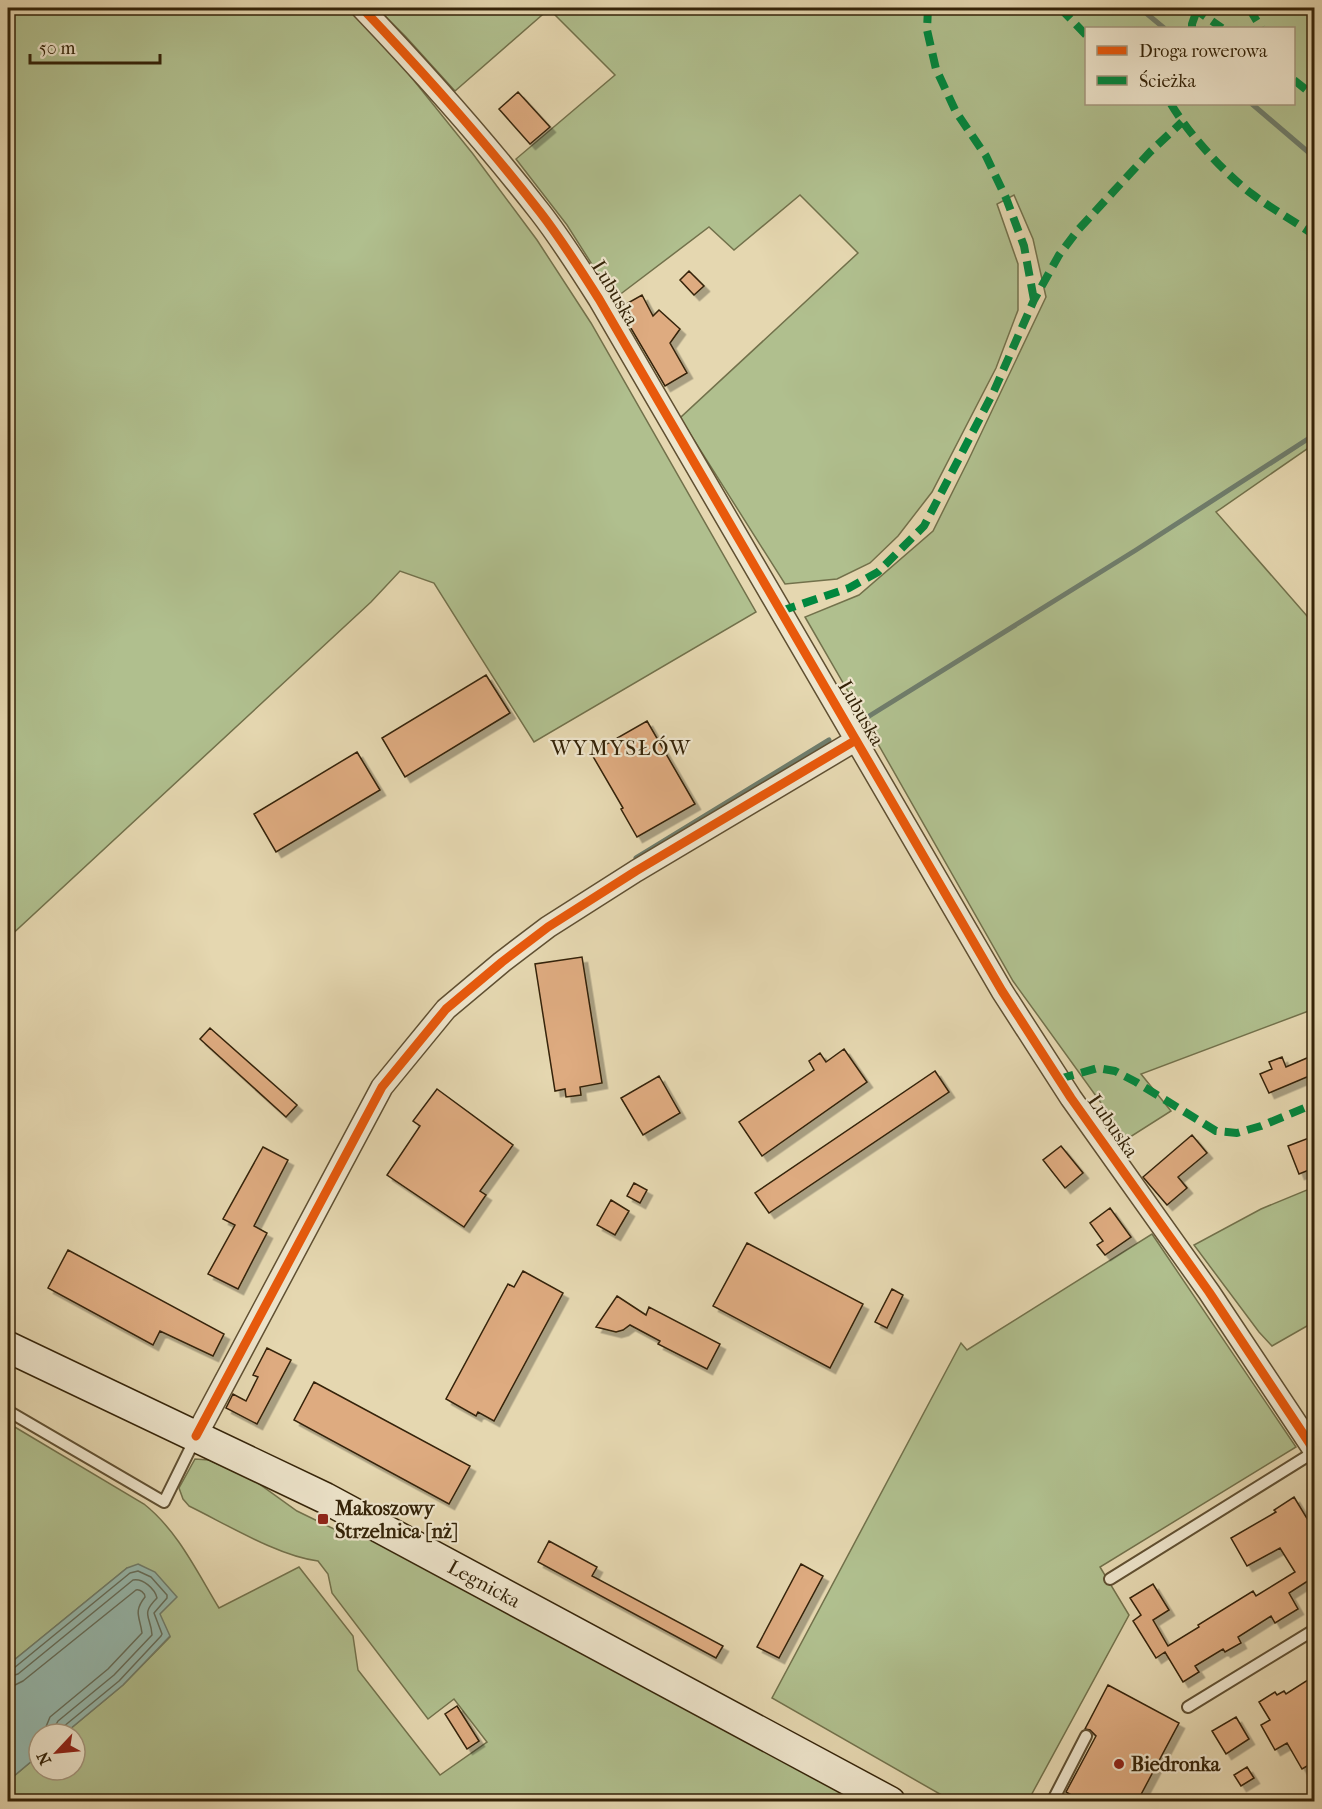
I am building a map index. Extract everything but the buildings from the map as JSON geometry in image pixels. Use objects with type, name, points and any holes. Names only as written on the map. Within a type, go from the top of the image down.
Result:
[{"type":"main road","name":"Legnicka","points":[[8,1347],[359,1516],[890,1802]]},
{"type":"street","name":"Lubuska","points":[[362,8],[469,126],[541,213],[567,249],[599,299],[1002,992],[1084,1116],[1209,1292],[1314,1451]]},
{"type":"street","points":[[196,1436],[382,1088],[446,1009],[548,927],[636,871],[856,740]]},
{"type":"lane","points":[[8,1411],[164,1502],[196,1436]]},
{"type":"lane","points":[[1110,1579],[1314,1451]]},
{"type":"lane","points":[[1188,1707],[1314,1630]]},
{"type":"lane","points":[[1052,1802],[1086,1736]]},
{"type":"green space","points":[[8,8],[348,8],[391,52],[473,154],[537,240],[591,323],[756,612],[534,742],[434,583],[400,571],[371,602],[8,938]]},
{"type":"green space","points":[[377,8],[1314,8],[1314,444],[1216,512],[1314,624],[1314,1009],[1141,1074],[1171,1111],[1127,1139],[1013,981],[805,617],[859,595],[933,531],[968,461],[1046,297],[1033,239],[1014,195],[997,204],[1018,264],[1018,310],[996,368],[932,492],[898,536],[870,563],[837,579],[785,584],[680,418],[858,253],[800,195],[734,250],[709,227],[614,299],[567,225],[516,159],[615,75],[549,9],[455,91]]},
{"type":"green space","points":[[1314,1187],[1314,1322],[1272,1346],[1194,1245],[1261,1209]]},
{"type":"green space","points":[[1152,1234],[1296,1447],[1100,1567],[1129,1615],[1028,1801],[952,1801],[772,1698],[961,1343],[967,1350]]},
{"type":"green space","points":[[8,1423],[144,1504],[177,1539],[219,1608],[299,1567],[353,1636],[358,1670],[440,1775],[487,1742],[454,1699],[428,1719],[332,1593],[328,1574],[318,1561],[302,1558],[269,1546],[189,1506],[183,1499],[179,1488],[195,1459],[209,1460],[255,1481],[297,1511],[336,1530],[339,1525],[384,1540],[873,1801],[8,1801],[8,1781],[27,1765],[27,1782],[87,1782],[87,1722],[78,1722],[123,1685],[170,1637],[127,1568],[8,1665]]},
{"type":"water","points":[[138,1564],[155,1572],[177,1597],[160,1614],[170,1636],[123,1685],[78,1722],[27,1722],[27,1765],[8,1781],[8,1665],[127,1568]]},
{"type":"waterway","points":[[1140,8],[1163,27]]},
{"type":"waterway","points":[[1253,105],[1314,157]]},
{"type":"waterway","points":[[858,723],[1136,550],[1314,435]]},
{"type":"waterway","points":[[636,858],[829,740]]},
{"type":"marked path","points":[[928,8],[927,30],[936,69],[956,112],[986,156],[1006,198],[1024,246],[1034,300]]},
{"type":"marked path","points":[[1060,8],[1085,34]]},
{"type":"marked path","points":[[1193,8],[1221,27]]},
{"type":"marked path","points":[[1192,27],[1197,10],[1211,8]]},
{"type":"marked path","points":[[1249,8],[1260,27]]},
{"type":"marked path","points":[[1295,81],[1314,96]]},
{"type":"marked path","points":[[1172,105],[1197,140],[1230,175],[1260,199],[1314,235]]},
{"type":"marked path","points":[[781,611],[849,588],[878,572],[924,526],[994,391],[1034,300],[1059,255],[1078,230],[1113,192],[1182,122]]},
{"type":"marked path","points":[[1059,1079],[1098,1068],[1115,1071],[1216,1131],[1237,1133],[1261,1126],[1314,1104]]},
{"type":"cycle path","points":[[362,8],[431,82],[519,185],[570,254],[599,299],[1002,991],[1071,1098],[1209,1292],[1314,1450]]},
{"type":"cycle path","points":[[196,1436],[382,1087],[446,1009],[548,927],[636,871],[856,740]]},
{"type":"place","name":"Makoszowy Strzelnica [nż]","points":[[323,1519]]},
{"type":"place","name":"Biedronka","points":[[1119,1764]]},
{"type":"district","name":"WYMYSŁÓW","points":[[621,748]]}]
